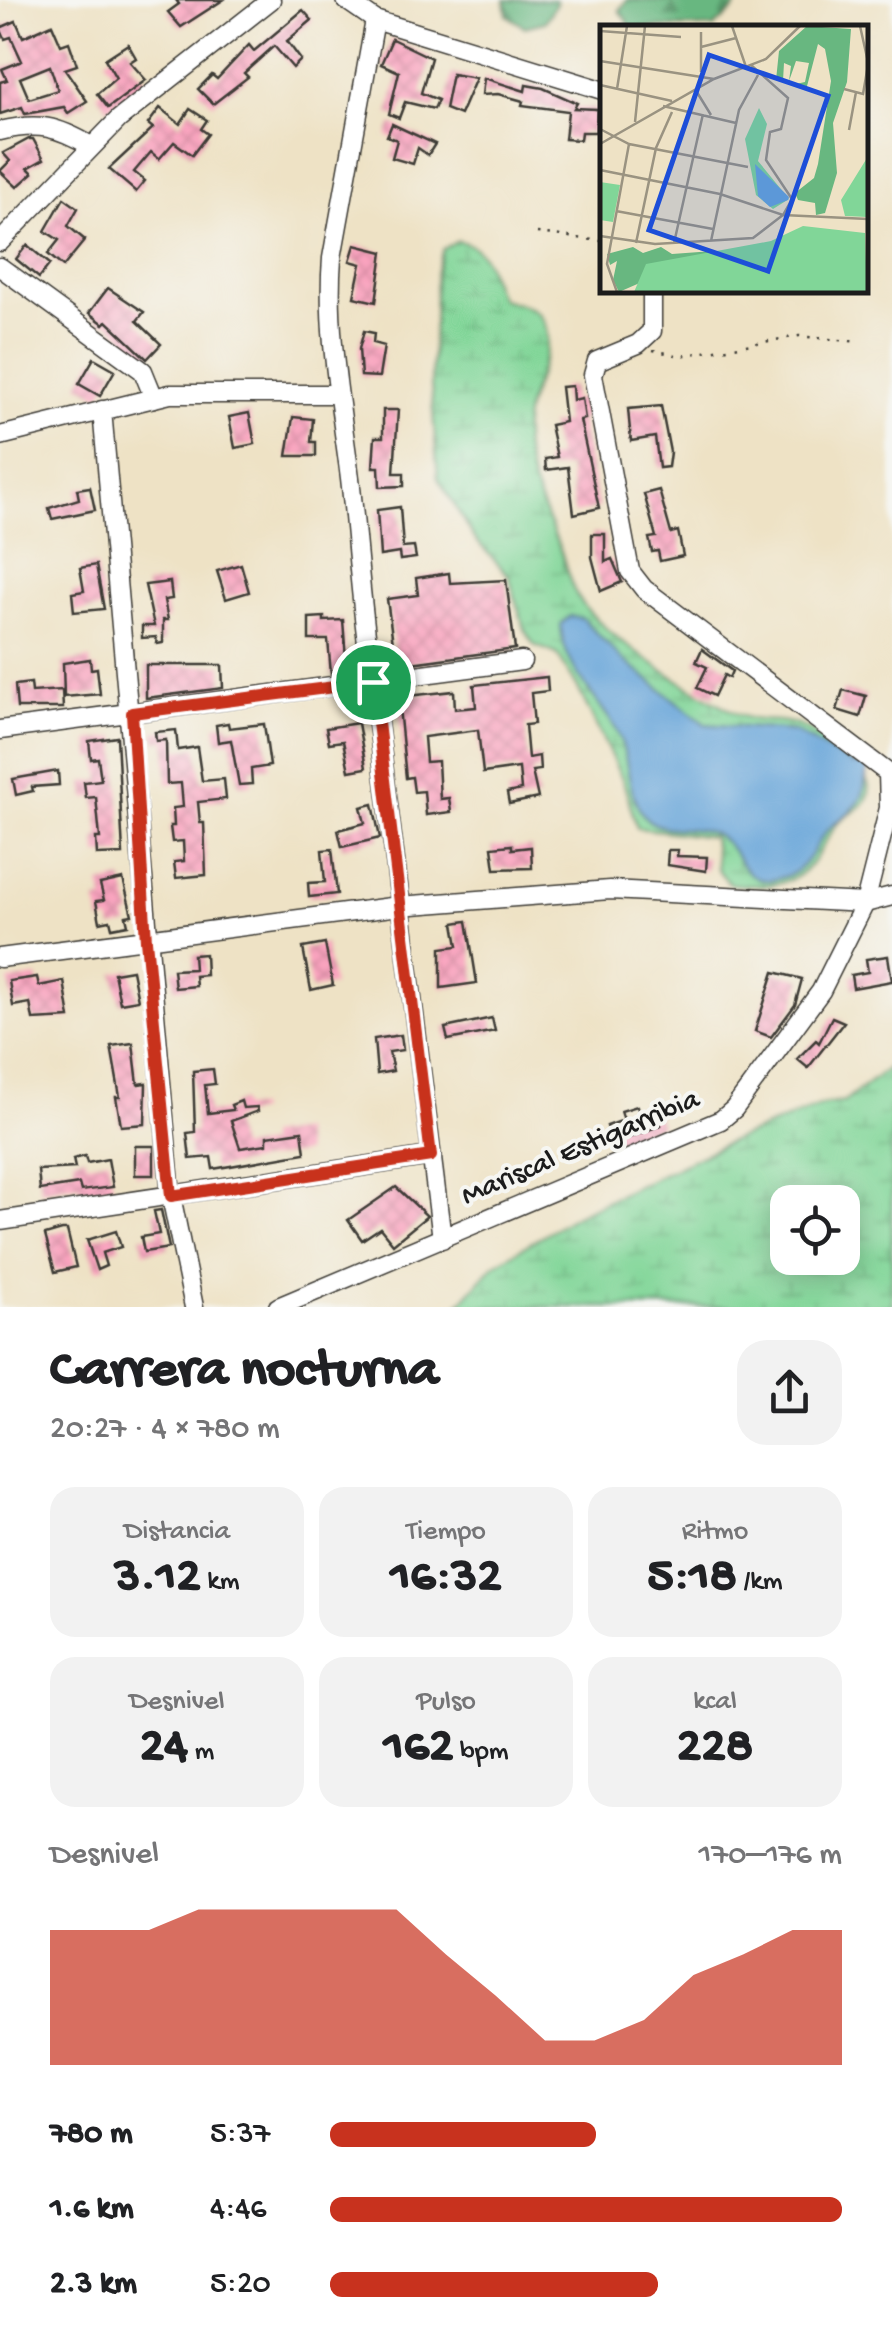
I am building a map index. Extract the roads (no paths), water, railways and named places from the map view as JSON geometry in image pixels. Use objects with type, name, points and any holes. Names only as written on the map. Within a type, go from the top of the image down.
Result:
[{"type":"street","points":[[0,242],[91,146],[271,0]]},
{"type":"street","points":[[346,0],[375,20],[600,89]]},
{"type":"street","points":[[375,20],[332,258],[329,297],[356,533],[360,605],[373,682],[442,1239]]},
{"type":"street","points":[[0,131],[28,124],[57,126],[91,146]]},
{"type":"street","points":[[0,266],[143,370],[154,398]]},
{"type":"street","name":"Mariscal Estigarribia","points":[[278,1307],[721,1120],[820,991],[865,904],[891,790],[888,773],[644,588],[630,571],[592,375],[596,362],[638,344],[652,331],[652,292]]},
{"type":"street","points":[[0,436],[154,398],[198,392],[338,394]]},
{"type":"street","points":[[102,410],[132,713],[146,940],[171,1196],[194,1307]]},
{"type":"street","points":[[0,730],[522,662]]},
{"type":"street","points":[[0,958],[399,906],[610,890],[865,904],[892,896]]},
{"type":"street","points":[[0,1221],[431,1156]]},
{"type":"water","points":[[570,616],[582,618],[621,658],[705,724],[794,731],[854,765],[867,764],[870,767],[862,798],[825,833],[802,866],[774,880],[752,875],[731,848],[712,833],[653,823],[635,799],[617,731],[567,653],[561,624]]}]
